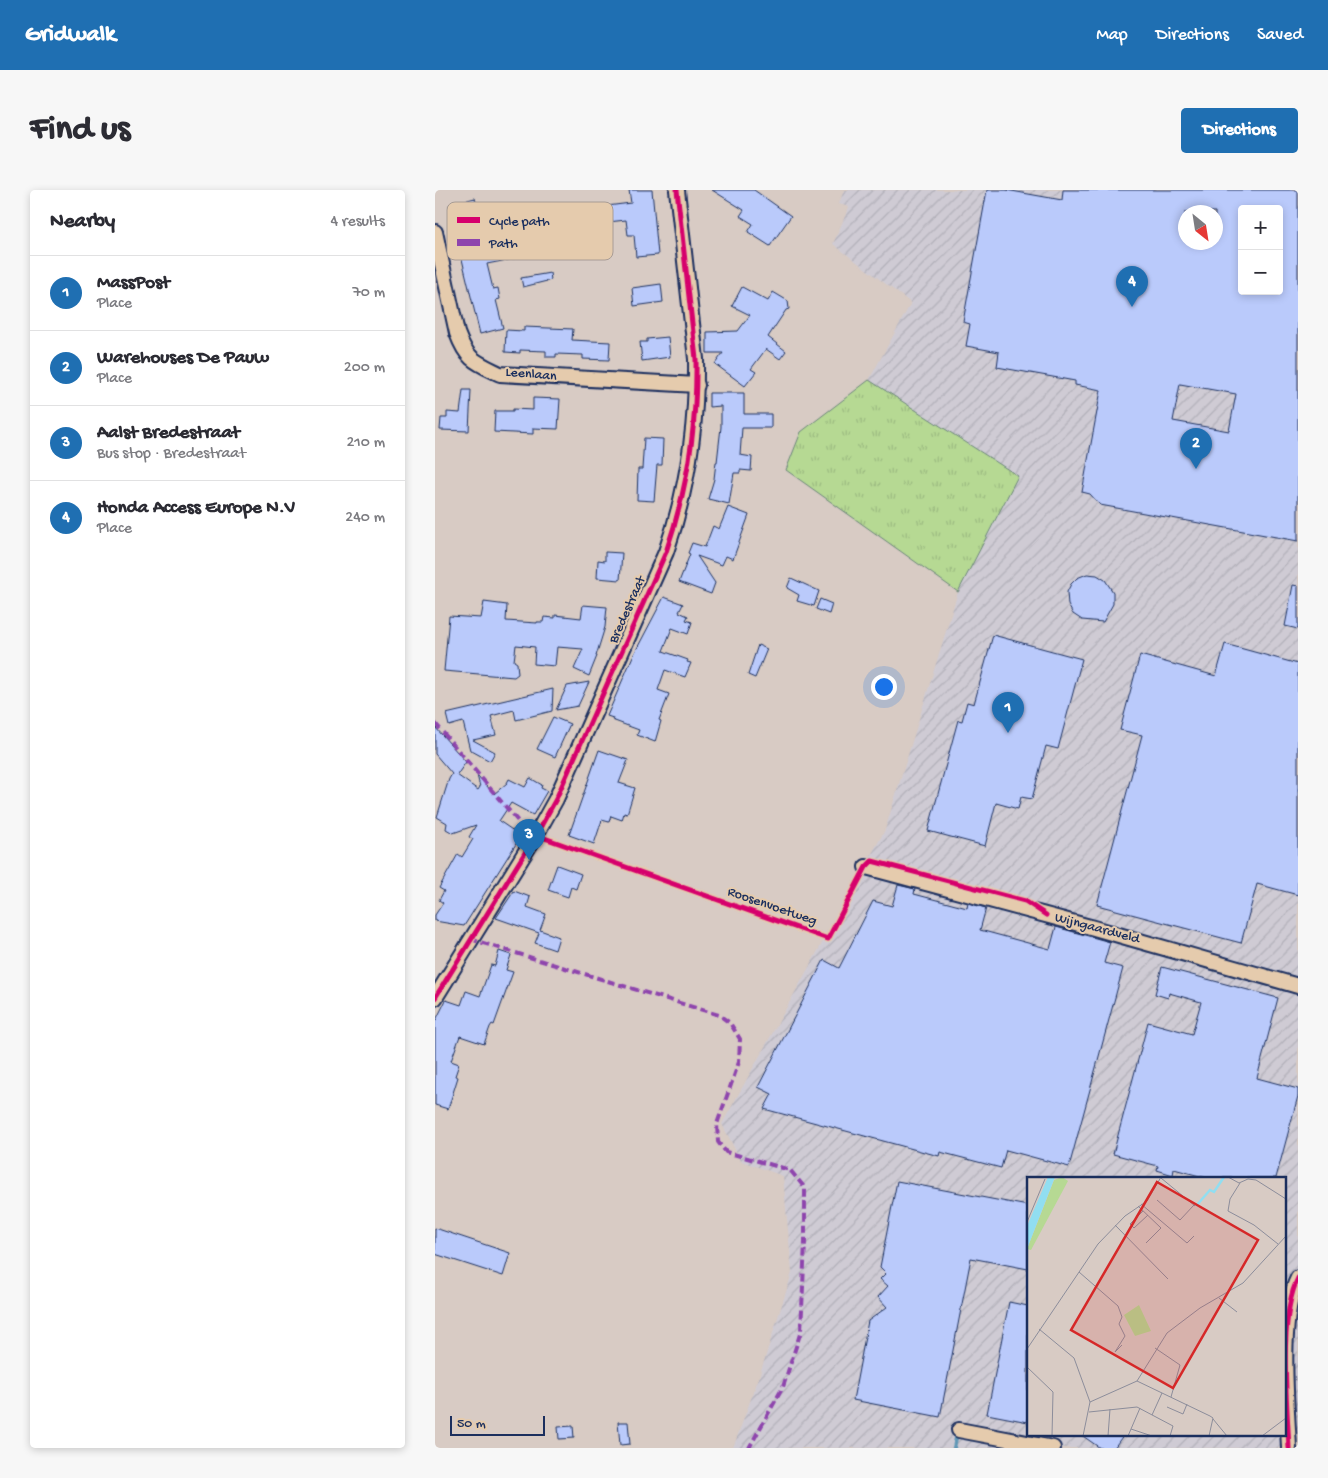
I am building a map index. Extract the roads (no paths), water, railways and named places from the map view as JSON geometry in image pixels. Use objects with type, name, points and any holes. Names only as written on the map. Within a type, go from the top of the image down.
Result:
[{"type":"street","name":"Bredestraat","points":[[435,998],[557,799],[666,552],[675,525],[690,466],[695,427],[697,385],[696,359],[677,190]]},
{"type":"street","name":"Leenlaan","points":[[435,232],[457,333],[463,349],[475,362],[500,374],[697,385]]},
{"type":"street","name":"Wijngaardveld","points":[[866,867],[1084,925],[1298,986]]},
{"type":"street","points":[[1289,1448],[1287,1325],[1292,1290],[1298,1278]]},
{"type":"street","points":[[959,1430],[1053,1448]]},
{"type":"waterway","points":[[954,1448],[956,1438]]},
{"type":"place","name":"Honda Access Europe N.V","points":[[1132,307]]},
{"type":"place","name":"Warehouses De Pauw","points":[[1196,469]]},
{"type":"place","name":"MassPost","points":[[1008,733]]},
{"type":"place","name":"Aalst Bredestraat","points":[[529,860]]}]
